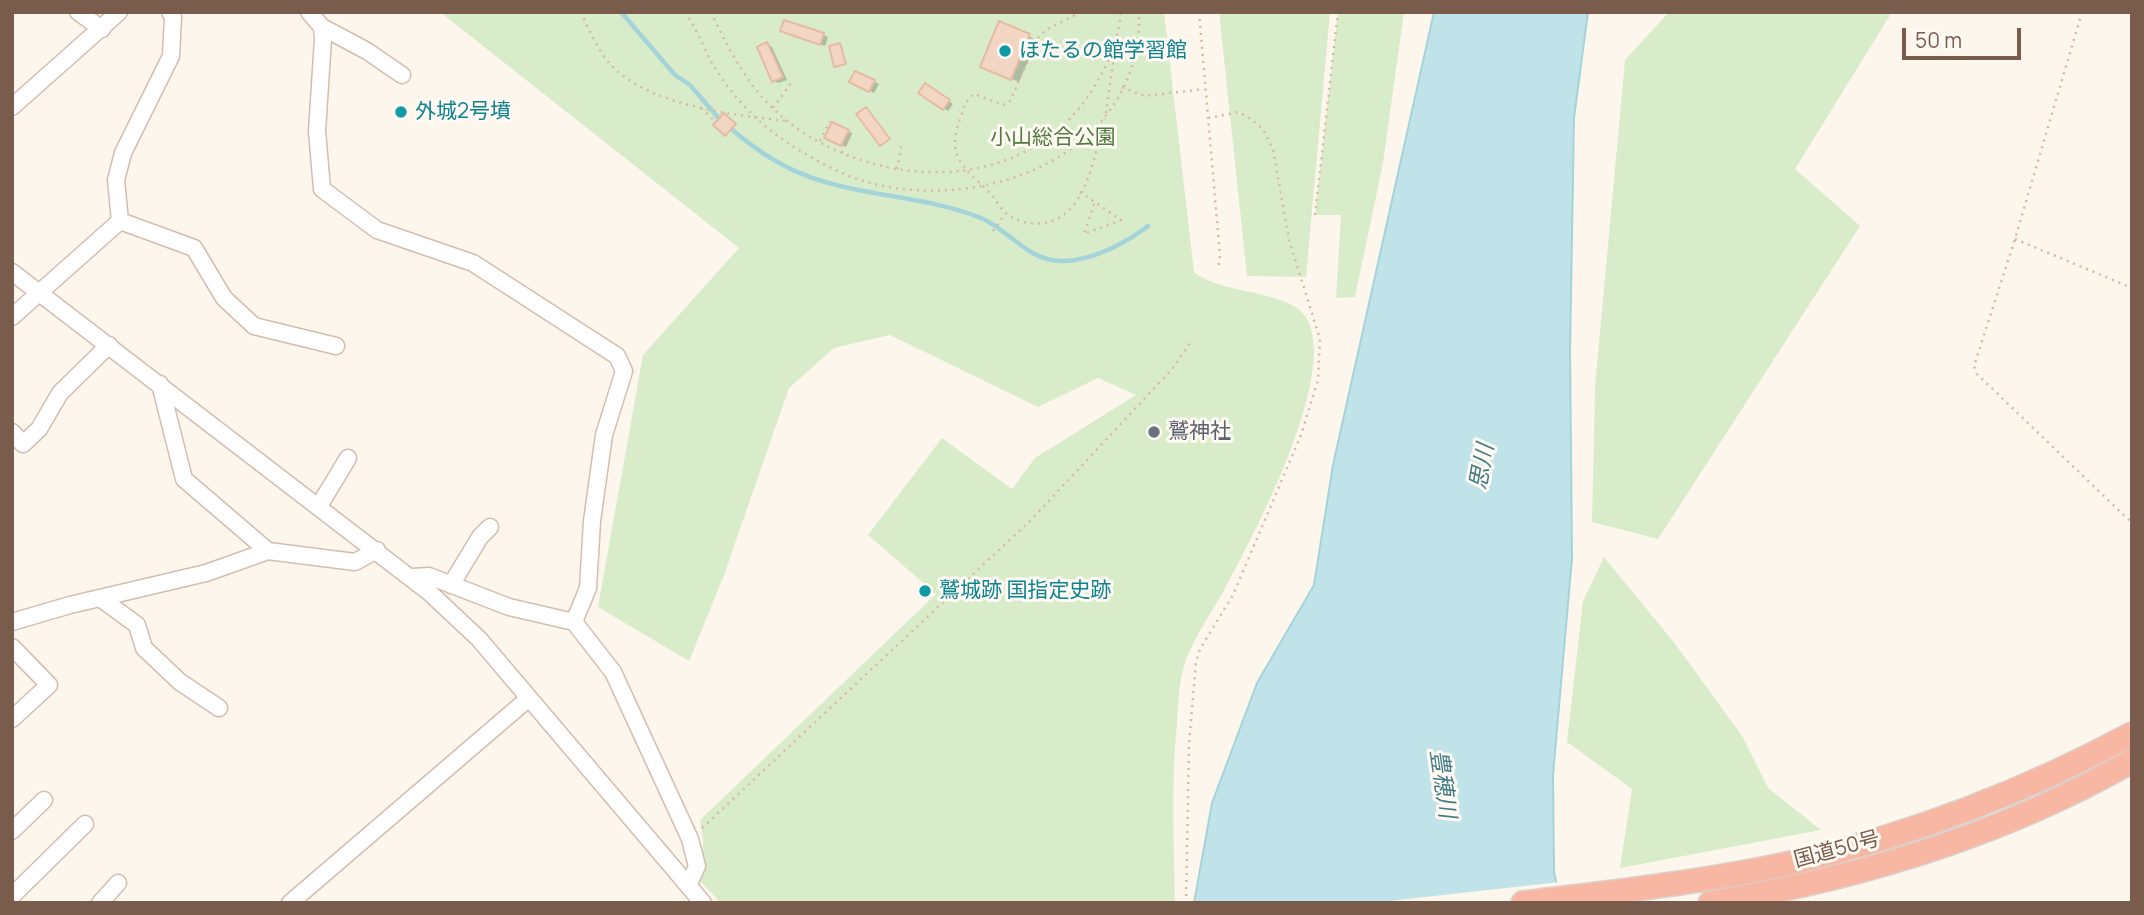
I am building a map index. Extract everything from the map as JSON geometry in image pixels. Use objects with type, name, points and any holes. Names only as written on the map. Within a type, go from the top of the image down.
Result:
[{"type":"highway","name":"国道50号","points":[[1523,903],[1731,875],[1841,850],[1973,809],[2131,734]]},
{"type":"highway","name":"国道50号","points":[[1710,903],[1845,875],[1932,849],[2016,817],[2132,763]]},
{"type":"street","points":[[78,12],[102,29]]},
{"type":"street","points":[[12,107],[119,12]]},
{"type":"street","points":[[120,221],[116,180],[123,153],[171,56],[173,17],[170,12]]},
{"type":"street","points":[[309,12],[322,27],[345,38],[402,75]]},
{"type":"street","points":[[322,27],[317,131],[322,189],[377,230],[472,263],[617,356],[624,371],[604,435],[592,521],[588,589],[574,622]]},
{"type":"street","points":[[12,317],[120,221]]},
{"type":"street","points":[[120,221],[194,248],[224,298],[254,326],[335,346]]},
{"type":"street","points":[[12,272],[412,577],[479,639],[703,903]]},
{"type":"street","points":[[12,432],[23,444],[39,429],[60,393],[109,345]]},
{"type":"street","points":[[160,384],[184,480],[268,551]]},
{"type":"street","points":[[319,506],[348,458]]},
{"type":"street","points":[[451,584],[480,537],[490,527]]},
{"type":"street","points":[[12,622],[206,573],[268,551],[355,562],[377,550]]},
{"type":"street","points":[[412,577],[429,576],[509,607],[574,622],[613,671],[690,839],[697,866],[688,886]]},
{"type":"street","points":[[100,598],[137,625],[144,648],[180,682],[219,708]]},
{"type":"street","points":[[12,648],[49,685],[12,719]]},
{"type":"street","points":[[290,903],[529,698]]},
{"type":"street","points":[[12,831],[44,800]]},
{"type":"street","points":[[12,896],[85,824]]},
{"type":"street","points":[[100,903],[118,883]]},
{"type":"path","points":[[581,12],[609,63],[652,93],[755,118],[788,121]]},
{"type":"path","points":[[685,12],[714,66],[755,118],[800,151],[834,169],[873,184],[949,190],[983,186],[1021,177],[1049,164],[1087,136],[1106,116],[1120,12]]},
{"type":"path","points":[[711,12],[730,54],[772,108],[788,121],[842,153],[897,169],[967,171],[1011,159],[1056,132],[1079,109],[1103,73],[1115,46]]},
{"type":"path","points":[[1081,12],[1039,36],[1009,103],[1003,106],[974,94],[967,99],[954,140],[959,163],[1006,213],[1024,223],[1048,223],[1068,212],[1080,192],[1106,116],[1122,87],[1137,47],[1139,12]]},
{"type":"path","points":[[1199,12],[1220,256],[1218,270]]},
{"type":"path","points":[[1315,215],[1338,12]]},
{"type":"path","points":[[2082,12],[2015,239],[1974,366],[1977,374],[2132,523]]},
{"type":"path","points":[[772,108],[791,83]]},
{"type":"path","points":[[1122,87],[1144,96],[1205,88]]},
{"type":"path","points":[[698,105],[716,122]]},
{"type":"path","points":[[1186,903],[1189,744],[1196,662],[1200,649],[1233,595],[1301,435],[1318,380],[1320,339],[1289,240],[1273,149],[1263,129],[1238,112],[1209,118]]},
{"type":"path","points":[[820,141],[830,121]]},
{"type":"path","points":[[842,153],[852,130]]},
{"type":"path","points":[[897,169],[902,141]]},
{"type":"path","points":[[1080,192],[1095,201],[1121,220],[1084,234],[1095,201]]},
{"type":"path","points":[[993,231],[1006,213]]},
{"type":"path","points":[[2015,239],[2132,288]]},
{"type":"path","points":[[690,839],[1031,520],[1173,368],[1192,340]]},
{"type":"green space","name":"小山総合公園","points":[[440,12],[1164,12],[1194,272],[1207,280],[1272,297],[1299,309],[1307,319],[1314,345],[1311,378],[1302,416],[1288,456],[1254,533],[1194,642],[1180,683],[1174,768],[1175,903],[721,903],[701,882],[703,843],[700,820],[936,594],[868,535],[942,438],[1012,489],[1035,458],[1136,395],[1098,378],[1038,407],[890,335],[834,348],[789,388],[724,575],[689,661],[598,607],[643,355],[739,248]]},
{"type":"green space","points":[[1219,12],[1330,12],[1306,277],[1247,276]]},
{"type":"green space","points":[[1338,12],[1404,12],[1383,163],[1355,297],[1336,298],[1341,215],[1315,215]]},
{"type":"green space","points":[[1669,12],[1892,12],[1795,169],[1860,226],[1658,539],[1592,522],[1595,387],[1625,60]]},
{"type":"green space","points":[[1604,557],[1676,645],[1742,736],[1768,788],[1821,830],[1620,868],[1632,789],[1567,742],[1583,601]]},
{"type":"water","points":[[1434,12],[1588,12],[1574,118],[1570,351],[1572,558],[1553,775],[1554,872],[1561,903],[1194,903],[1212,803],[1257,683],[1314,585],[1333,465]]},
{"type":"pier","points":[[1560,882],[1565,903],[1381,903],[1398,900]]},
{"type":"building","points":[[784,20],[824,33],[820,45],[780,31]]},
{"type":"building","name":"ほたるの館学習館","points":[[999,21],[1030,34],[1011,80],[980,67]]},
{"type":"building","points":[[767,42],[783,77],[772,82],[757,47]]},
{"type":"building","points":[[840,43],[846,64],[834,67],[829,46]]},
{"type":"building","points":[[855,71],[875,80],[869,92],[849,82]]},
{"type":"building","points":[[925,83],[950,100],[943,110],[918,93]]},
{"type":"building","points":[[866,107],[890,139],[880,146],[856,114]]},
{"type":"building","points":[[724,113],[736,124],[725,136],[713,125]]},
{"type":"building","points":[[832,122],[849,130],[841,146],[824,138]]},
{"type":"waterway","points":[[621,12],[675,75],[690,85],[721,121]]},
{"type":"waterway","points":[[728,126],[762,152],[799,173],[844,187],[962,211],[991,223],[1028,250],[1048,259],[1060,261],[1095,255],[1129,239],[1148,226]]},
{"type":"place","name":"ほたるの館学習館","points":[[1005,51]]},
{"type":"place","name":"外城2号墳","points":[[401,112]]},
{"type":"place","name":"鷲神社","points":[[1154,432]]},
{"type":"place","name":"鷲城跡 国指定史跡","points":[[925,591]]},
{"type":"water label","name":"思川","points":[[1483,467]]},
{"type":"water label","name":"豊穂川","points":[[1442,784]]}]
